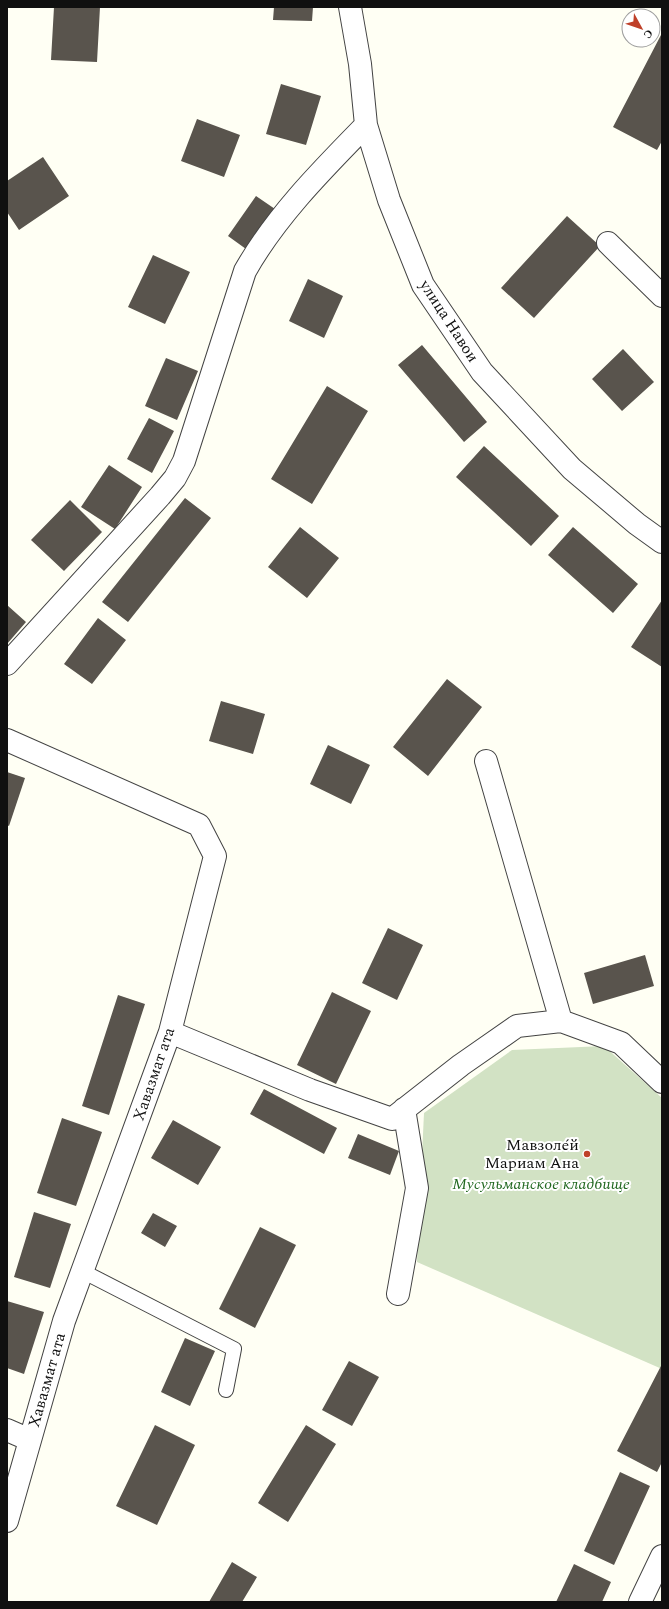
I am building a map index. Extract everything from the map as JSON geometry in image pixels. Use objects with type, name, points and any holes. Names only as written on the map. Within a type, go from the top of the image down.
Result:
[{"type":"street","name":"улица Навои","points":[[350,7],[360,64],[366,125],[389,200],[423,284],[482,372],[572,469],[636,524],[662,542]]},
{"type":"street","points":[[7,664],[175,478],[184,461],[245,272],[255,252],[307,186],[366,125]]},
{"type":"street","points":[[608,243],[662,296]]},
{"type":"street","name":"Хавазмат ата","points":[[7,740],[199,825],[215,856],[170,1032],[64,1321],[7,1521]]},
{"type":"street","points":[[486,761],[561,1020]]},
{"type":"street","points":[[170,1032],[310,1090],[392,1119],[461,1065],[517,1026],[561,1020],[621,1043],[662,1082]]},
{"type":"street","points":[[398,1294],[417,1188],[404,1109]]},
{"type":"street","points":[[7,1430],[30,1440]]},
{"type":"street","points":[[640,1602],[662,1556]]},
{"type":"lane","points":[[82,1271],[234,1349],[226,1390]]},
{"type":"green space","name":"Мусульманское кладбище","points":[[604,1046],[662,1098],[662,1369],[417,1262],[424,1113],[512,1050]]},
{"type":"building","points":[[54,7],[100,7],[97,62],[51,60]]},
{"type":"building","points":[[274,7],[313,7],[312,21],[273,20]]},
{"type":"building","points":[[662,33],[662,141],[657,150],[613,127],[654,48],[661,48]]},
{"type":"building","points":[[281,84],[321,96],[306,145],[266,134]]},
{"type":"building","points":[[197,119],[240,135],[224,177],[181,161]]},
{"type":"building","points":[[43,157],[69,196],[19,230],[7,212],[7,181]]},
{"type":"building","points":[[256,196],[275,209],[246,249],[228,236]]},
{"type":"building","points":[[567,216],[600,246],[534,318],[501,288]]},
{"type":"building","points":[[153,255],[190,272],[165,324],[128,307]]},
{"type":"building","points":[[308,279],[343,296],[324,338],[289,321]]},
{"type":"building","points":[[422,345],[487,422],[464,442],[398,365]]},
{"type":"building","points":[[623,349],[654,382],[622,411],[592,379]]},
{"type":"building","points":[[166,358],[198,371],[177,420],[145,406]]},
{"type":"building","points":[[327,386],[368,411],[312,504],[271,479]]},
{"type":"building","points":[[149,418],[174,431],[152,473],[127,459]]},
{"type":"building","points":[[484,446],[559,516],[531,546],[456,477]]},
{"type":"building","points":[[109,465],[142,487],[115,529],[81,507]]},
{"type":"building","points":[[185,498],[211,518],[128,622],[102,602]]},
{"type":"building","points":[[70,500],[102,532],[64,571],[31,540]]},
{"type":"building","points":[[300,527],[339,558],[307,598],[268,567]]},
{"type":"building","points":[[573,527],[638,584],[613,613],[548,555]]},
{"type":"building","points":[[662,600],[662,667],[631,647]]},
{"type":"building","points":[[7,605],[26,622],[7,644]]},
{"type":"building","points":[[98,618],[126,640],[92,684],[64,664]]},
{"type":"building","points":[[447,679],[482,707],[428,776],[393,747]]},
{"type":"building","points":[[221,701],[265,714],[253,754],[209,741]]},
{"type":"building","points":[[328,745],[370,765],[351,804],[310,784]]},
{"type":"building","points":[[7,772],[25,778],[9,826],[7,825]]},
{"type":"building","points":[[388,928],[423,945],[397,1000],[362,983]]},
{"type":"building","points":[[645,955],[654,986],[593,1004],[584,973]]},
{"type":"building","points":[[332,992],[371,1011],[336,1084],[297,1065]]},
{"type":"building","points":[[118,995],[145,1004],[109,1115],[82,1106]]},
{"type":"building","points":[[264,1089],[337,1128],[324,1154],[250,1114]]},
{"type":"building","points":[[62,1118],[102,1132],[76,1206],[37,1193]]},
{"type":"building","points":[[173,1120],[221,1147],[198,1185],[151,1158]]},
{"type":"building","points":[[358,1134],[399,1151],[390,1175],[348,1158]]},
{"type":"building","points":[[34,1212],[71,1224],[50,1288],[14,1277]]},
{"type":"building","points":[[153,1213],[177,1226],[165,1247],[141,1233]]},
{"type":"building","points":[[260,1227],[296,1245],[255,1328],[219,1309]]},
{"type":"building","points":[[7,1301],[44,1312],[24,1374],[7,1368]]},
{"type":"building","points":[[185,1338],[215,1351],[190,1406],[161,1392]]},
{"type":"building","points":[[349,1361],[379,1377],[352,1426],[322,1410]]},
{"type":"building","points":[[662,1364],[662,1462],[657,1472],[617,1451]]},
{"type":"building","points":[[155,1425],[195,1445],[157,1525],[116,1506]]},
{"type":"building","points":[[306,1425],[336,1444],[288,1522],[258,1503]]},
{"type":"building","points":[[620,1472],[650,1486],[614,1565],[584,1551]]},
{"type":"building","points":[[232,1562],[257,1577],[242,1602],[209,1602]]},
{"type":"building","points":[[574,1564],[611,1582],[602,1602],[556,1602]]},
{"type":"place","name":"Мавзоле́й Мариам Ана","points":[[587,1154]]}]
